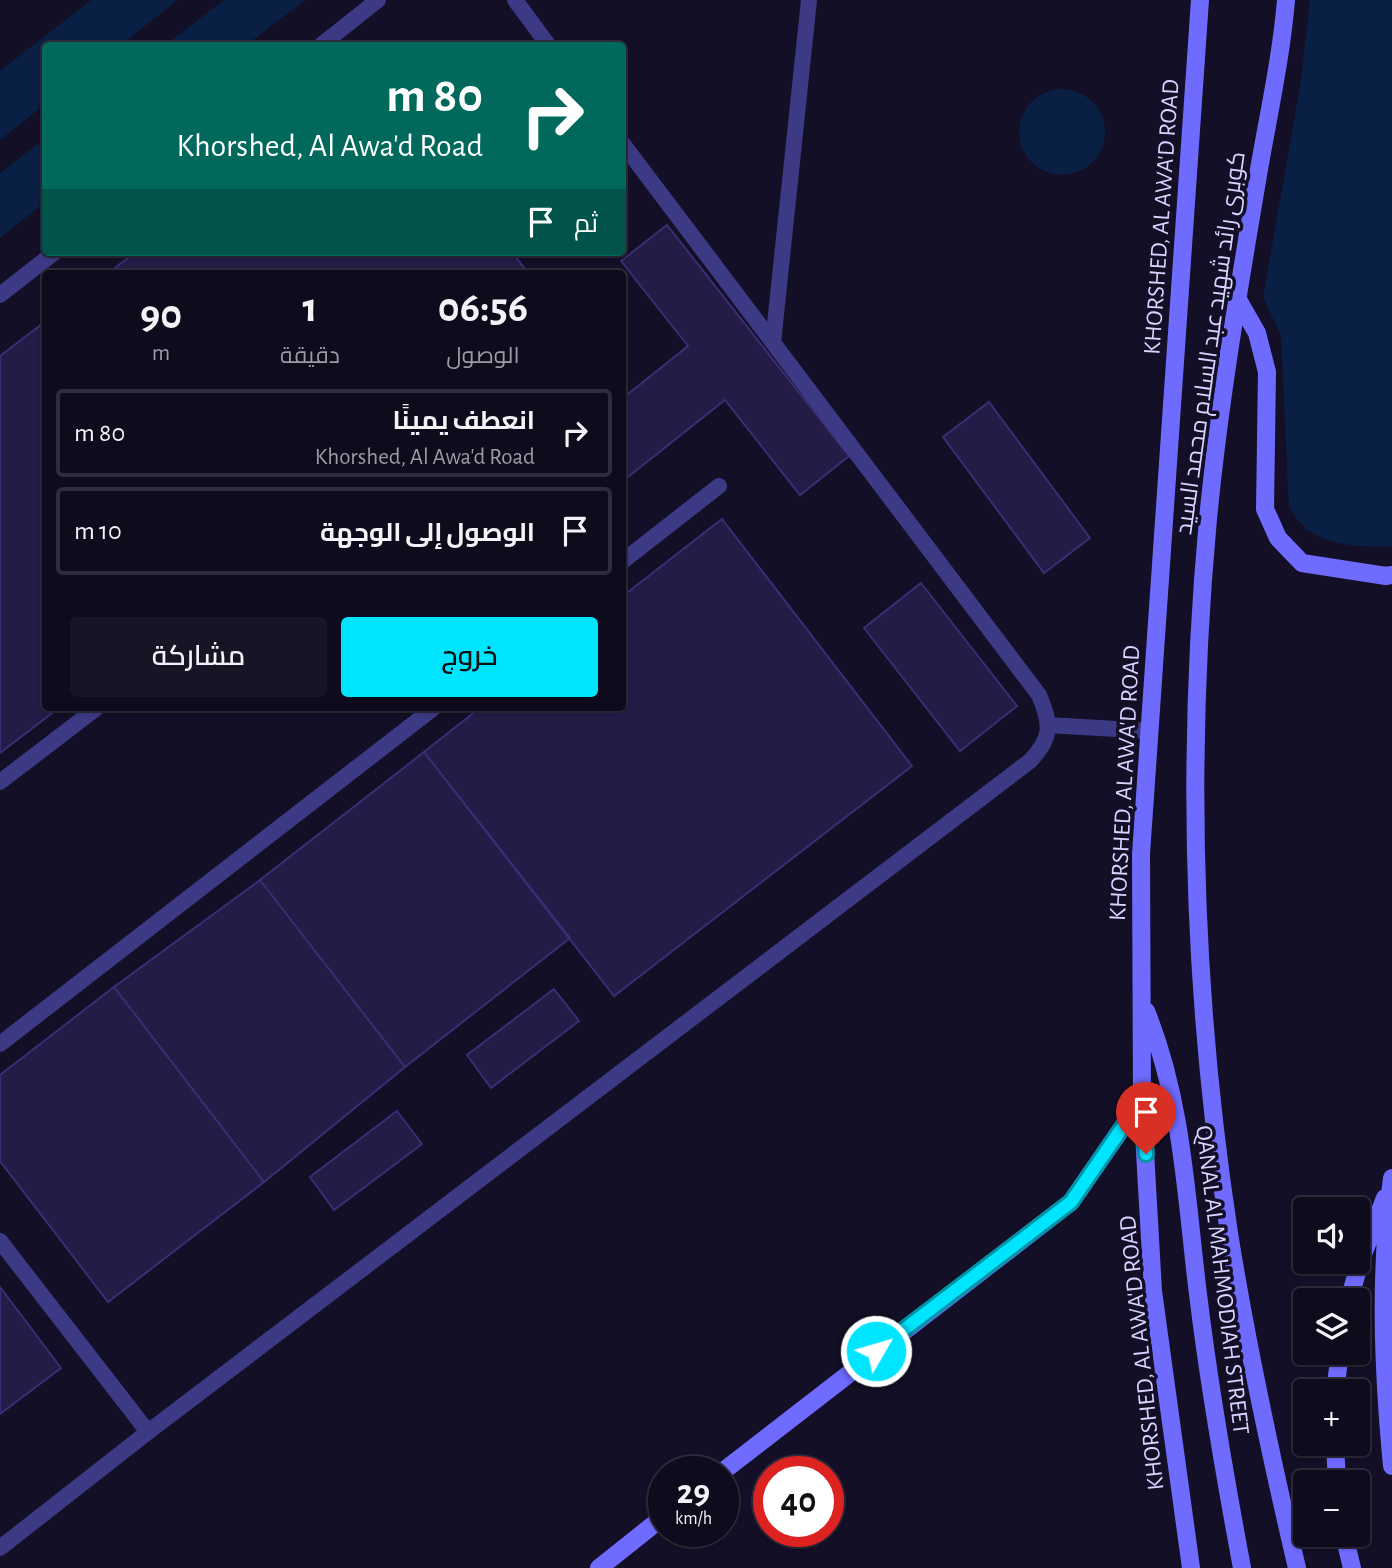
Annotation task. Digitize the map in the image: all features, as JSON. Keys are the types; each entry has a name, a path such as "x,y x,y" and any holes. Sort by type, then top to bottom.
{"main road":[{"name":"KHORSHED, AL AWA'D ROAD","path":"1191,1568 1153,1291 1142,1099 1141,854 1200,0"},
{"name":"كوبرى رائد شهيد عبد السلام محمد السيد","path":"1286,0 1237,298 1208,518 1196,710 1198,903 1213,1102 1229,1229 1261,1407 1297,1568"},
{"path":"1237,298 1258,333 1266,372 1265,509 1270,524 1289,552 1302,562 1392,575"},
{"name":"QANAL AL MAHMODIAH STREET","path":"1142,1002 1167,1069 1176,1106 1201,1320 1222,1460 1242,1568"},
{"path":"739,1459 1071,1202 1142,1099"},
{"path":"1352,1288 1392,1182"},
{"path":"1392,1182 1385,1259 1384,1333 1392,1466"},
{"path":"598,1568 648,1529"},
{"path":"1347,1547 1352,1568"}],"lane":[{"path":"325,42 378,0"},
{"path":"514,0 546,42"},
{"path":"773,343 809,0"},
{"path":"0,1548 148,1432 1030,761 1040,751 1048,734 1049,718 1040,695 626,148"},
{"path":"0,295 50,256"},
{"path":"626,559 719,486"},
{"path":"0,782 93,711"},
{"path":"0,1044 430,711"},
{"path":"1048,725 1150,731"},
{"path":"0,1241 148,1432"}],"water":[{"path":"91,0 178,0 125,42 42,42 42,106 0,140 0,71"},
{"path":"224,0 305,0 251,42 169,42"},
{"path":"1310,0 1392,0 1392,546 1359,546 1325,539 1304,527 1289,508 1281,336 1263,297 1301,81"},
{"path":"1062,89 1079,92 1093,101 1102,115 1105,132 1102,149 1093,163 1079,172 1062,175 1045,172 1031,163 1022,149 1019,132 1022,115 1031,101 1045,92"},
{"path":"42,140 42,204 0,238 0,173"}],"building":[{"path":"667,225 849,456 800,495 725,400 626,479 626,396 688,346 621,261"},
{"path":"131,256 515,256 526,270 112,270"},
{"path":"42,324 42,711 55,711 0,753 0,356"},
{"path":"989,402 1090,538 1044,573 943,437"},
{"path":"722,519 912,766 614,996 424,752 476,711 626,711 626,594"},
{"path":"921,583 1017,706 960,751 864,628"},
{"path":"424,752 570,938 405,1067 260,880"},
{"path":"260,880 405,1067 264,1182 114,987"},
{"path":"114,987 264,1182 108,1302 0,1161 0,1075"},
{"path":"554,989 579,1021 491,1088 467,1055"},
{"path":"397,1111 422,1144 334,1210 310,1177"},
{"path":"0,1287 61,1368 0,1414"}],"route":[{"path":"876,1351 1071,1202 1142,1099 1146,1154"}]}
